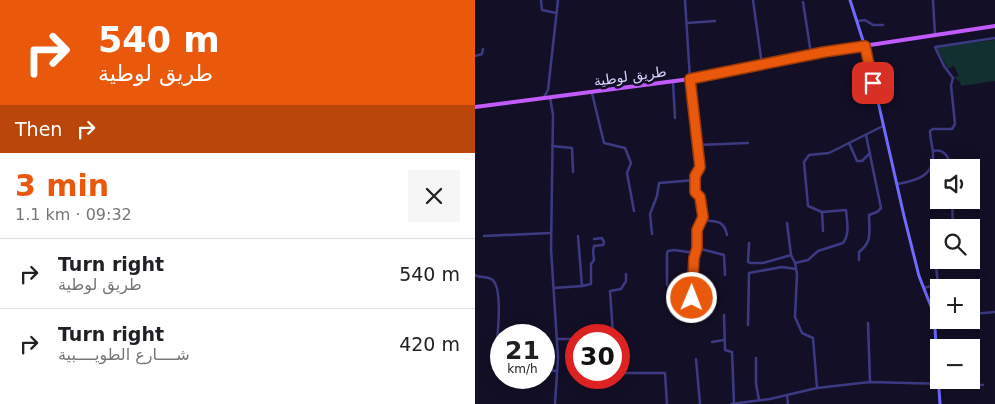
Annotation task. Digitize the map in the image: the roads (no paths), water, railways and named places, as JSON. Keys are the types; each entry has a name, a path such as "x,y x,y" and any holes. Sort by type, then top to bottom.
{"main road":[{"name":"طريق لوطية","path":"475,107 690,79 811,54 995,26"}],"street":[{"path":"541,0 542,10 556,13"},
{"path":"544,98 548,90 558,0"},
{"path":"685,0 690,79 700,169 695,180 695,192 700,197 702,204 702,220 697,230 692,298"},
{"path":"753,0 762,65"},
{"path":"850,0 865,46 897,184 924,288 930,304"},
{"path":"933,0 935,35"},
{"path":"803,2 811,54"},
{"path":"858,21 865,20 873,25 883,25"},
{"path":"687,23 715,21"},
{"path":"897,184 913,181 928,173 933,164 931,130 952,129 955,124 951,85 953,79 935,47 995,38"},
{"path":"475,56 482,54 483,49"},
{"path":"673,81 675,118"},
{"path":"548,90 552,97 553,115 550,233 557,339 555,404"},
{"path":"593,93 604,143 625,148 629,155 630,166 627,173 635,211"},
{"path":"795,263 807,260 818,251 843,242 846,240 848,233 846,210 822,212 808,206 805,158 809,155 829,153 883,126"},
{"path":"859,260 859,252 867,246 869,241 869,215 881,208 867,135"},
{"path":"697,145 748,143"},
{"path":"849,143 857,161 862,161 870,153"},
{"path":"552,146 572,148 573,172"},
{"path":"933,151 940,150 949,159"},
{"path":"652,234 650,214 657,196 659,183 695,180"},
{"path":"822,212 823,231"},
{"path":"702,220 723,224 727,235"},
{"path":"787,223 791,255 796,269 795,317 802,333 813,338 817,388"},
{"path":"485,236 550,233"},
{"path":"578,236 583,286"},
{"path":"554,288 591,284 591,264 594,260 593,249 594,246 604,242 602,238 594,238"},
{"path":"749,244 748,262 751,264 763,263 791,255"},
{"path":"697,248 724,255 725,275"},
{"path":"667,285 668,251 695,253"},
{"path":"748,325 749,274 782,267 796,269"},
{"path":"924,288 938,284 937,269"},
{"path":"612,324 611,292 621,288 626,281 626,274"},
{"path":"475,276 491,279 495,282 498,293 497,324"},
{"path":"980,313 995,312"},
{"path":"724,315 725,350 732,352 733,404 817,388 870,382 930,384"},
{"path":"868,323 870,382"},
{"path":"557,339 565,339"},
{"path":"712,342 724,340"},
{"path":"756,358 756,384 759,400"},
{"path":"696,359 700,404"},
{"path":"630,373 664,373 667,404"},
{"path":"939,389 940,404"},
{"path":"787,395 788,404"}]}
